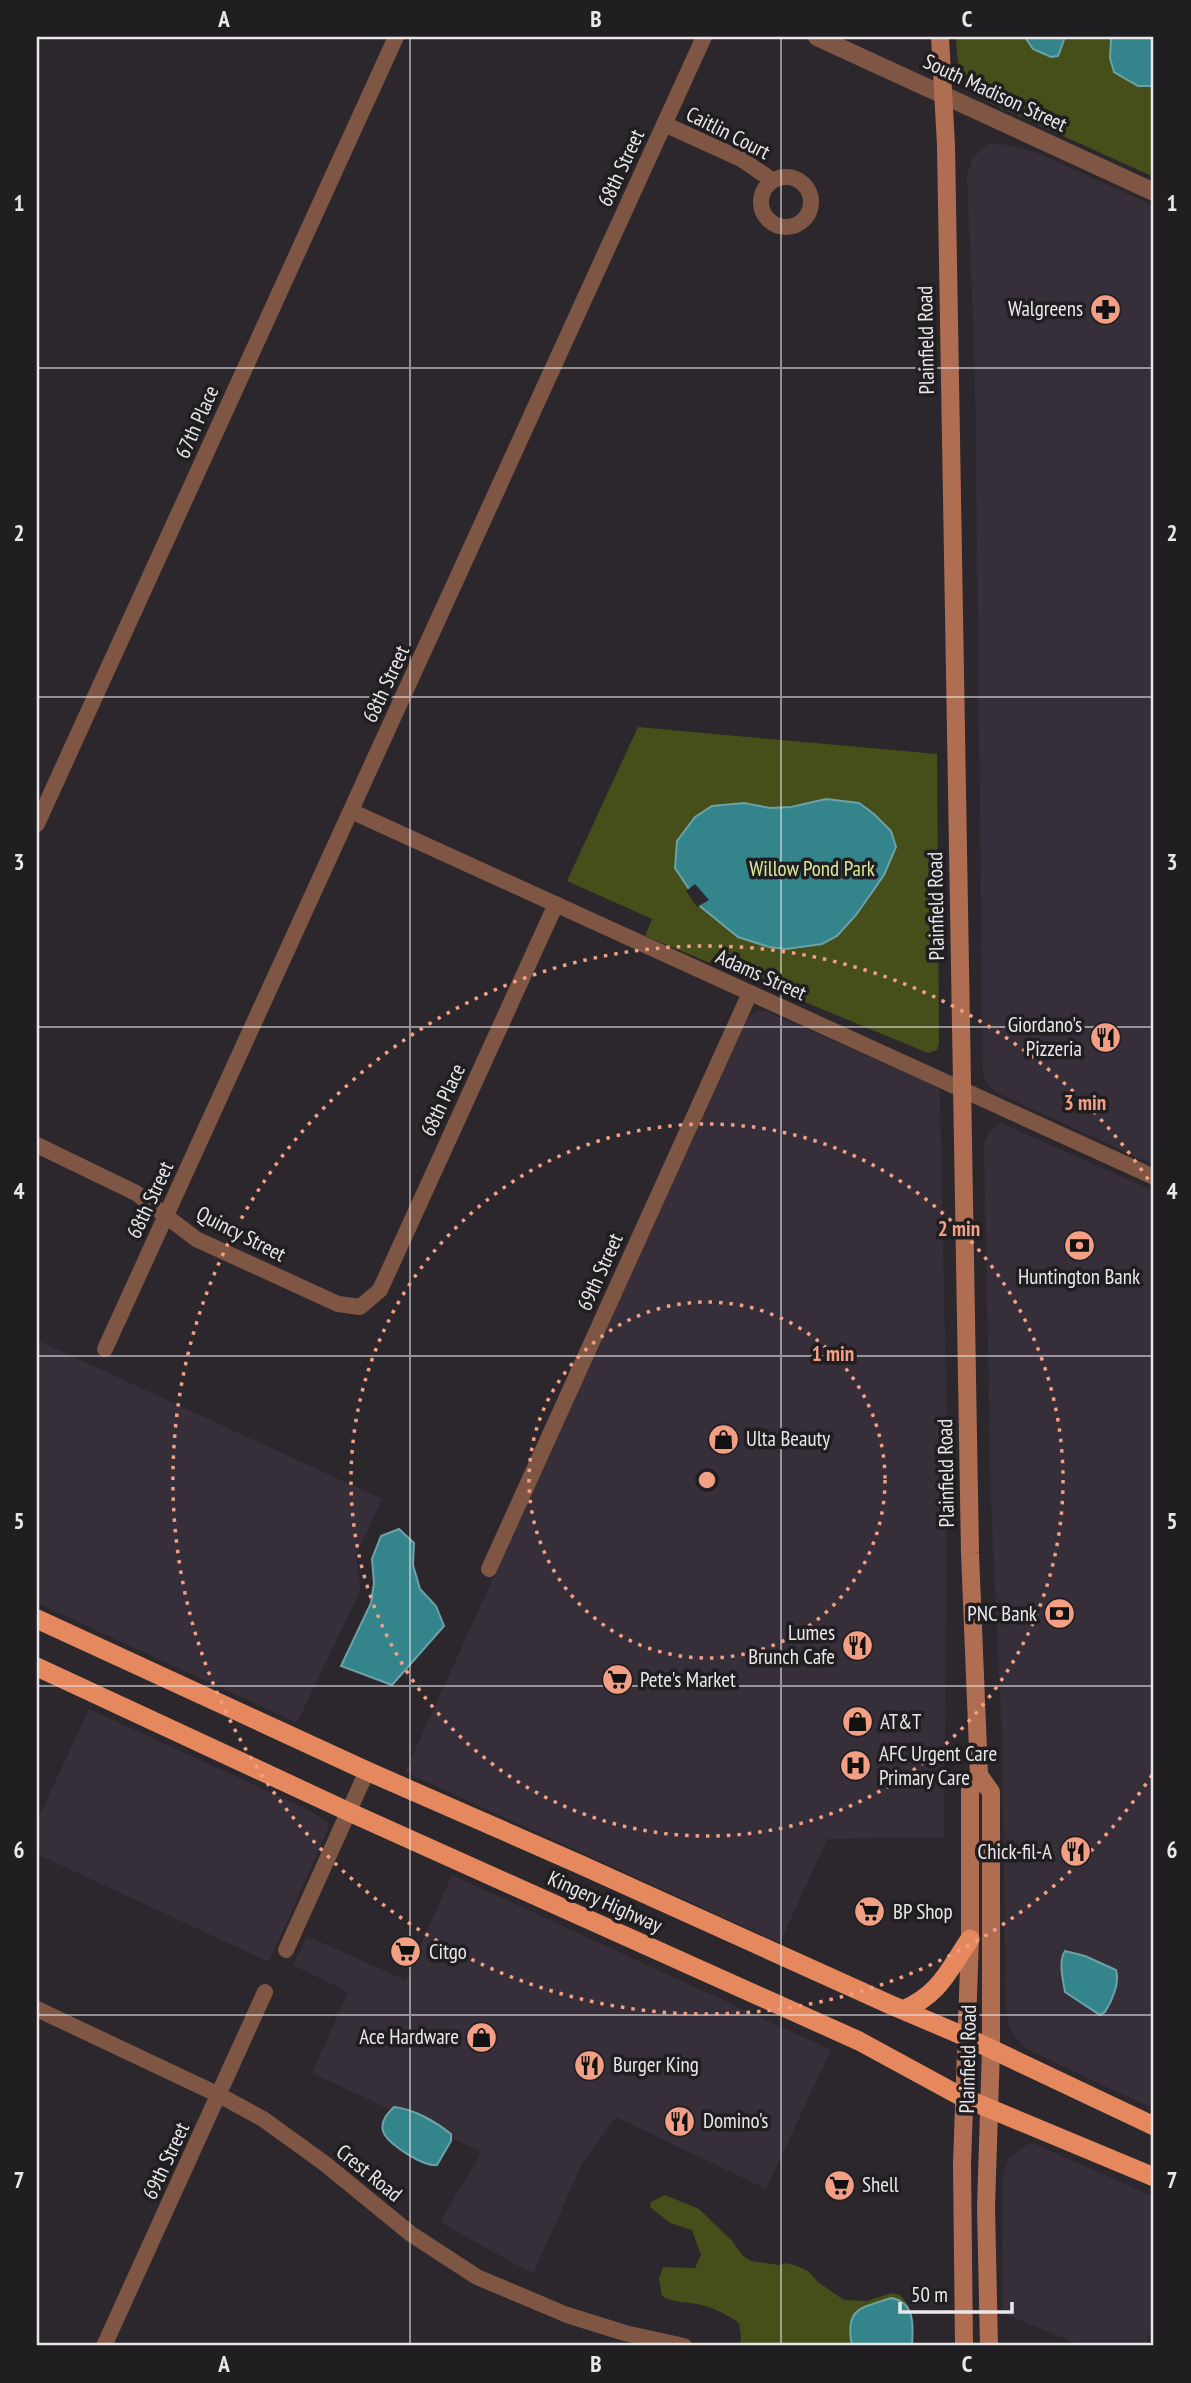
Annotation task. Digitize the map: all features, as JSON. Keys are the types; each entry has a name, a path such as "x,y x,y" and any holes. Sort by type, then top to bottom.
{"highway":[{"name":"Kingery Highway","path":"37,1619 367,1771 965,2036 1154,2126"},
{"name":"Kingery Highway","path":"37,1667 349,1812 859,2041 962,2096 1154,2177"},
{"path":"903,2010 922,2002 936,1989 970,1939"}],"main road":[{"name":"Plainfield Road","path":"940,37 945,94 970,1541 979,1775 970,1791 970,1939 962,2096 961,2240 964,2346"},
{"name":"Plainfield Road","path":"979,1775 991,1792 992,2049 986,2207 989,2346"}],"street":[{"name":"67th Place","path":"37,824 396,37"},
{"name":"68th Street","path":"105,1349 704,37"},
{"name":"South Madison Street","path":"817,37 1154,192"},
{"name":"Caitlin Court","path":"664,124 741,159 772,180"},
{"name":"Adams Street","path":"351,811 1154,1177"},
{"name":"68th Place","path":"360,1307 380,1290 556,904"},
{"name":"69th Street","path":"489,1569 750,993"},
{"name":"Quincy Street","path":"37,1145 136,1193 196,1239 338,1304 360,1307"},
{"path":"286,1950 367,1771"},
{"name":"69th Street","path":"104,2346 265,1992"},
{"name":"Crest Road","path":"37,2009 244,2108 284,2133 420,2240 477,2277 567,2315 625,2333 684,2346"}],"shaded area":[{"path":"990,144 1035,152 1154,206 1154,1165 1004,1096 991,1088 985,1081 983,1072 975,370 967,176 973,157"},
{"path":"756,1011 766,1011 933,1085 939,1089 940,1100 947,1438 944,1837 827,1839 780,1943 405,1772 747,1020"},
{"path":"1001,1123 1154,1191 1154,2109 1024,2048 1009,2027 1006,2010 1002,1732 991,1500 984,1144 989,1131"},
{"path":"37,1340 382,1499 356,1556 360,1591 297,1723 37,1603"},
{"path":"89,1709 311,1811 327,1822 328,1829 269,1962 37,1854 37,1821"},
{"path":"452,1875 831,2050 766,2189 616,2117 582,2164 533,2274 440,2222 482,2152 312,2073 348,1992 293,1965 307,1936 405,1980"},
{"path":"1029,2143 1154,2197 1154,2325 1144,2346 1083,2346 1003,2313 1002,2179 1009,2158"}],"green space":[{"path":"956,37 1154,37 1154,177 988,102 978,95 962,75"},
{"name":"Willow Pond Park","path":"638,727 937,754 937,1050 928,1053 645,936 652,919 567,881"},
{"path":"665,2195 699,2209 732,2241 743,2256 751,2261 797,2266 808,2271 818,2282 844,2300 867,2301 892,2293 900,2295 909,2306 909,2346 740,2346 739,2323 734,2319 710,2308 662,2296 659,2278 663,2267 695,2268 701,2255 692,2230 670,2223 650,2207 651,2202"}],"water":[{"path":"1025,37 1065,37 1058,56 1051,57 1033,49"},
{"path":"1154,37 1154,86 1138,86 1114,72 1110,58 1111,39"},
{"path":"826,799 859,803 891,831 896,847 884,875 856,915 837,936 822,944 786,949 769,947 738,937 701,907 675,868 677,841 695,817 712,806 744,803 770,808 791,807"},
{"path":"399,1529 414,1543 413,1565 420,1589 436,1606 444,1626 392,1685 341,1666 371,1603 374,1583 372,1559 381,1536"},
{"path":"1065,1951 1085,1956 1116,1970 1113,1997 1105,2012 1100,2015 1065,1992 1061,1965"},
{"path":"394,2107 424,2117 451,2134 451,2141 437,2165 415,2159 386,2136 383,2124"},
{"path":"891,2298 899,2300 909,2310 912,2346 852,2346 850,2333 853,2316 864,2307"}],"pier":[{"path":"695,884 709,900 697,907 686,891"}],"place":[{"name":"Walgreens","path":"1106,309"},
{"name":"Giordano's Pizzeria","path":"1105,1037"},
{"name":"Huntington Bank","path":"1079,1245"},
{"name":"Ulta Beauty","path":"723,1439"},
{"name":"PNC Bank","path":"1060,1614"},
{"name":"Lumes Brunch Cafe","path":"858,1645"},
{"name":"Pete's Market","path":"617,1680"},
{"name":"AT&T","path":"857,1722"},
{"name":"AFC Urgent Care Primary Care","path":"856,1766"},
{"name":"Chick-fil-A","path":"1075,1852"},
{"name":"BP Shop","path":"870,1912"},
{"name":"Citgo","path":"406,1952"},
{"name":"Ace Hardware","path":"482,2037"},
{"name":"Burger King","path":"590,2065"},
{"name":"Domino's","path":"680,2121"},
{"name":"Shell","path":"839,2185"}]}
